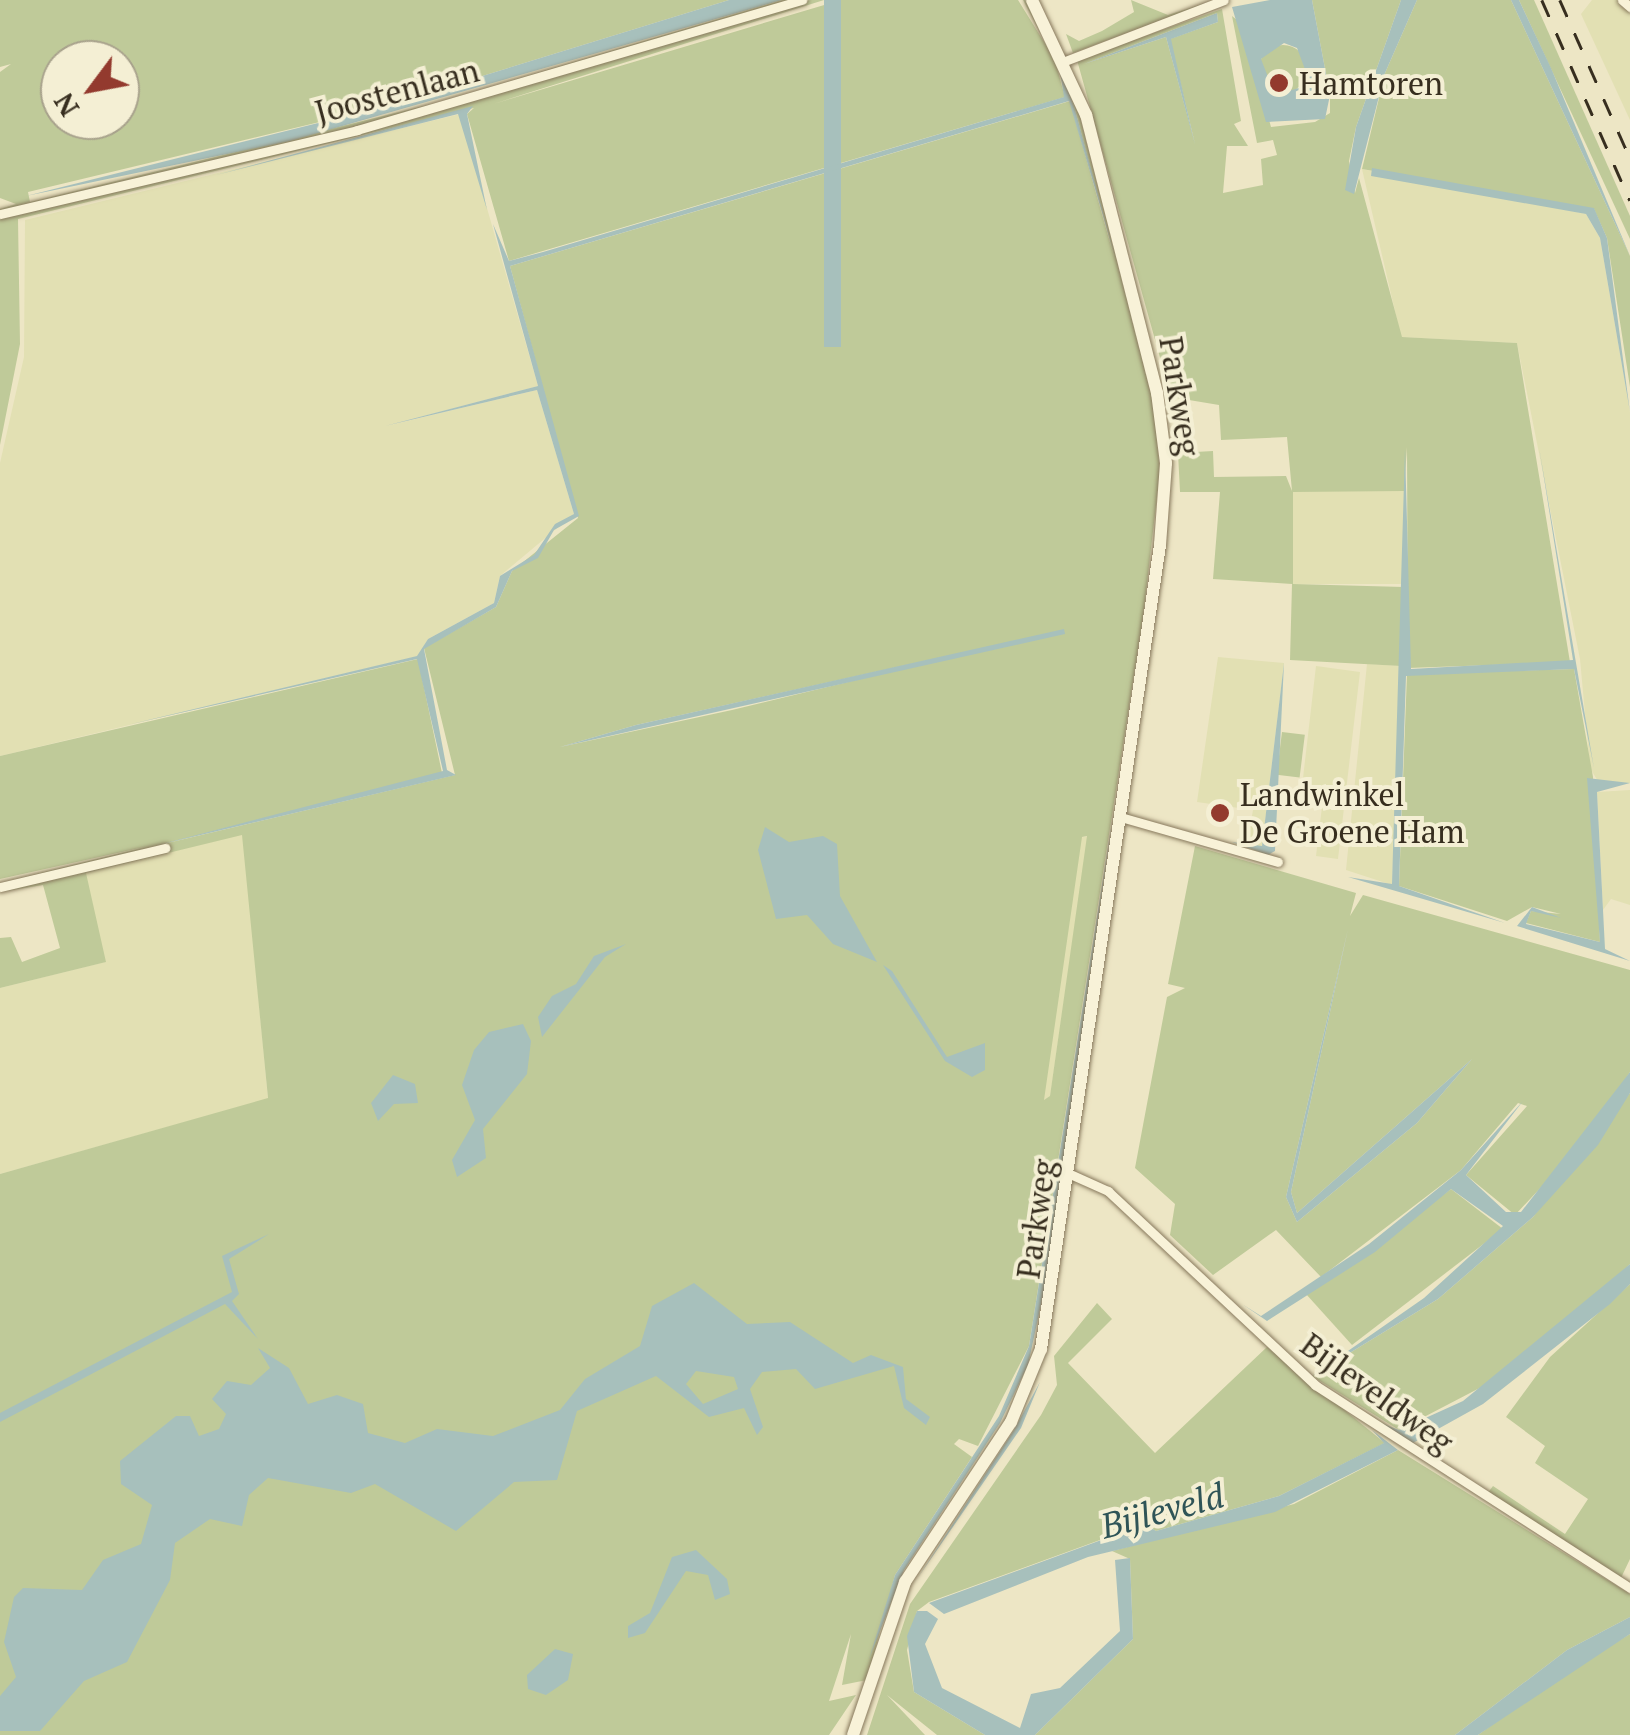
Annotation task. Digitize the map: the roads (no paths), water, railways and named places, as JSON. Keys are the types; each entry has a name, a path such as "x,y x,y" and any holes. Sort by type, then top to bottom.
{"street":[{"name":"Joostenlaan","path":"0,214 357,130 802,0"},
{"name":"Parkweg","path":"853,1735 908,1594 1028,1386 1070,1174 1124,818 1164,435 1065,61 1032,0"},
{"path":"1065,61 1224,0"},
{"path":"1622,0 1630,7"},
{"path":"1124,818 1278,862"},
{"path":"0,888 165,848"},
{"name":"Bijleveldweg","path":"1070,1174 1108,1191 1314,1385 1630,1588"}],"water":[{"path":"729,0 782,0 290,141 26,196 378,108"},
{"path":"824,0 841,0 841,347 824,347"},
{"path":"1270,0 1312,0 1330,95 1325,119 1266,122 1232,7","holes":["1284,43 1297,48 1306,72 1302,87 1275,95 1261,59"]},
{"path":"1401,0 1417,0 1385,73 1354,194 1345,190 1356,127"},
{"path":"1511,0 1519,0 1551,68 1630,256"},
{"path":"1217,13 1218,22 1171,39 1195,145 1166,37 1084,64"},
{"path":"1059,66 1074,106 1116,260 1069,101 510,266 579,516 554,530 538,558 512,571 496,607 424,649 447,770 456,775 158,845 443,771 417,659 127,725 417,656 428,639 494,603 500,576 534,555 555,524 574,514 537,390 385,426 538,386 493,224 509,261 543,252 1064,97"},
{"path":"473,106 467,114 487,210 458,114 216,175"},
{"path":"1372,168 1594,208 1607,238 1630,412 1600,238 1586,214 1371,176"},
{"path":"1539,447 1594,768 1574,669 1406,676 1399,886 1505,923 1348,877 1392,884 1405,449 1411,669 1573,660"},
{"path":"1064,629 1065,634 560,747 636,725"},
{"path":"1284,663 1275,851 1268,855 1232,842 1262,846"},
{"path":"1587,778 1630,783 1597,792 1605,949 1630,961 1517,926 1532,907 1561,918 1531,911 1526,924 1600,942"},
{"path":"1114,809 1046,1281 1028,1365 1000,1423 904,1570 869,1659 895,1575 999,1416 1029,1346"},
{"path":"765,827 789,842 823,836 837,844 840,896 877,962 833,944 807,915 776,919 758,850"},
{"path":"1348,929 1291,1192 1297,1213 1472,1059 1417,1123 1297,1222 1286,1197"},
{"path":"626,944 605,957 542,1037 538,1017 552,996 576,984 594,956"},
{"path":"883,965 892,971 947,1057 985,1043 985,1070 972,1077 945,1061"},
{"path":"523,1024 531,1041 527,1074 483,1129 486,1158 457,1177 452,1160 475,1120 462,1085 474,1050 489,1032"},
{"path":"1630,1072 1630,1093 1598,1145 1533,1217 1438,1299 1312,1376 1424,1298 1503,1226 1451,1189 1375,1252 1267,1321 1242,1304 1261,1316 1369,1244 1461,1170 1523,1101 1466,1175 1506,1212 1521,1212"},
{"path":"393,1075 415,1084 418,1103 394,1104 378,1121 371,1103"},
{"path":"269,1234 229,1259 239,1294 232,1301 258,1339 225,1304 0,1422 0,1413 232,1292 222,1256"},
{"path":"1630,1264 1630,1284 1610,1304 1483,1404 1411,1444 1381,1423 1399,1430 1463,1401"},
{"path":"694,1283 747,1324 790,1322 853,1363 871,1355 903,1367 906,1399 930,1417 926,1425 904,1408 894,1366 815,1389 796,1369 762,1372 750,1389 763,1427 757,1435 744,1408 709,1417 656,1376 577,1411 557,1480 514,1482 456,1531 375,1484 351,1493 268,1478 249,1495 242,1526 210,1519 175,1543 170,1580 127,1662 84,1681 40,1731 0,1731 0,1696 16,1677 4,1642 14,1597 23,1588 82,1590 103,1560 141,1544 152,1505 121,1484 120,1461 176,1416 190,1416 199,1436 219,1429 226,1414 212,1399 227,1381 251,1385 270,1368 258,1348 289,1368 308,1404 337,1395 363,1404 368,1433 405,1443 437,1429 493,1436 560,1410 585,1379 640,1346 652,1306","holes":["696,1371 734,1377 738,1389 703,1404 686,1384"]},
{"path":"1040,1382 1021,1428 917,1579 1014,1430"},
{"path":"1372,1430 1398,1450 1275,1512 1088,1557 944,1614 929,1603 1145,1524 1156,1531 1279,1496 1384,1443"},
{"path":"696,1550 727,1579 730,1594 715,1600 708,1575 686,1571 645,1633 628,1638 628,1626 650,1613 672,1557"},
{"path":"1130,1558 1133,1639 1035,1735 985,1735 914,1692 907,1636 917,1611 927,1611 938,1619 925,1644 942,1688 1020,1728 1031,1694 1060,1688 1120,1631 1115,1560"},
{"path":"1630,1617 1630,1634 1478,1735 1455,1735 1567,1650"},
{"path":"555,1649 573,1654 568,1680 546,1695 528,1689 527,1675"}],"railway":[{"path":"1542,0 1630,200"},
{"path":"1560,0 1630,158"}],"place":[{"name":"Hamtoren","path":"1279,83"},
{"name":"Landwinkel De Groene Ham","path":"1220,813"}],"water label":[{"name":"Bijleveld","path":"1162,1510"}]}
